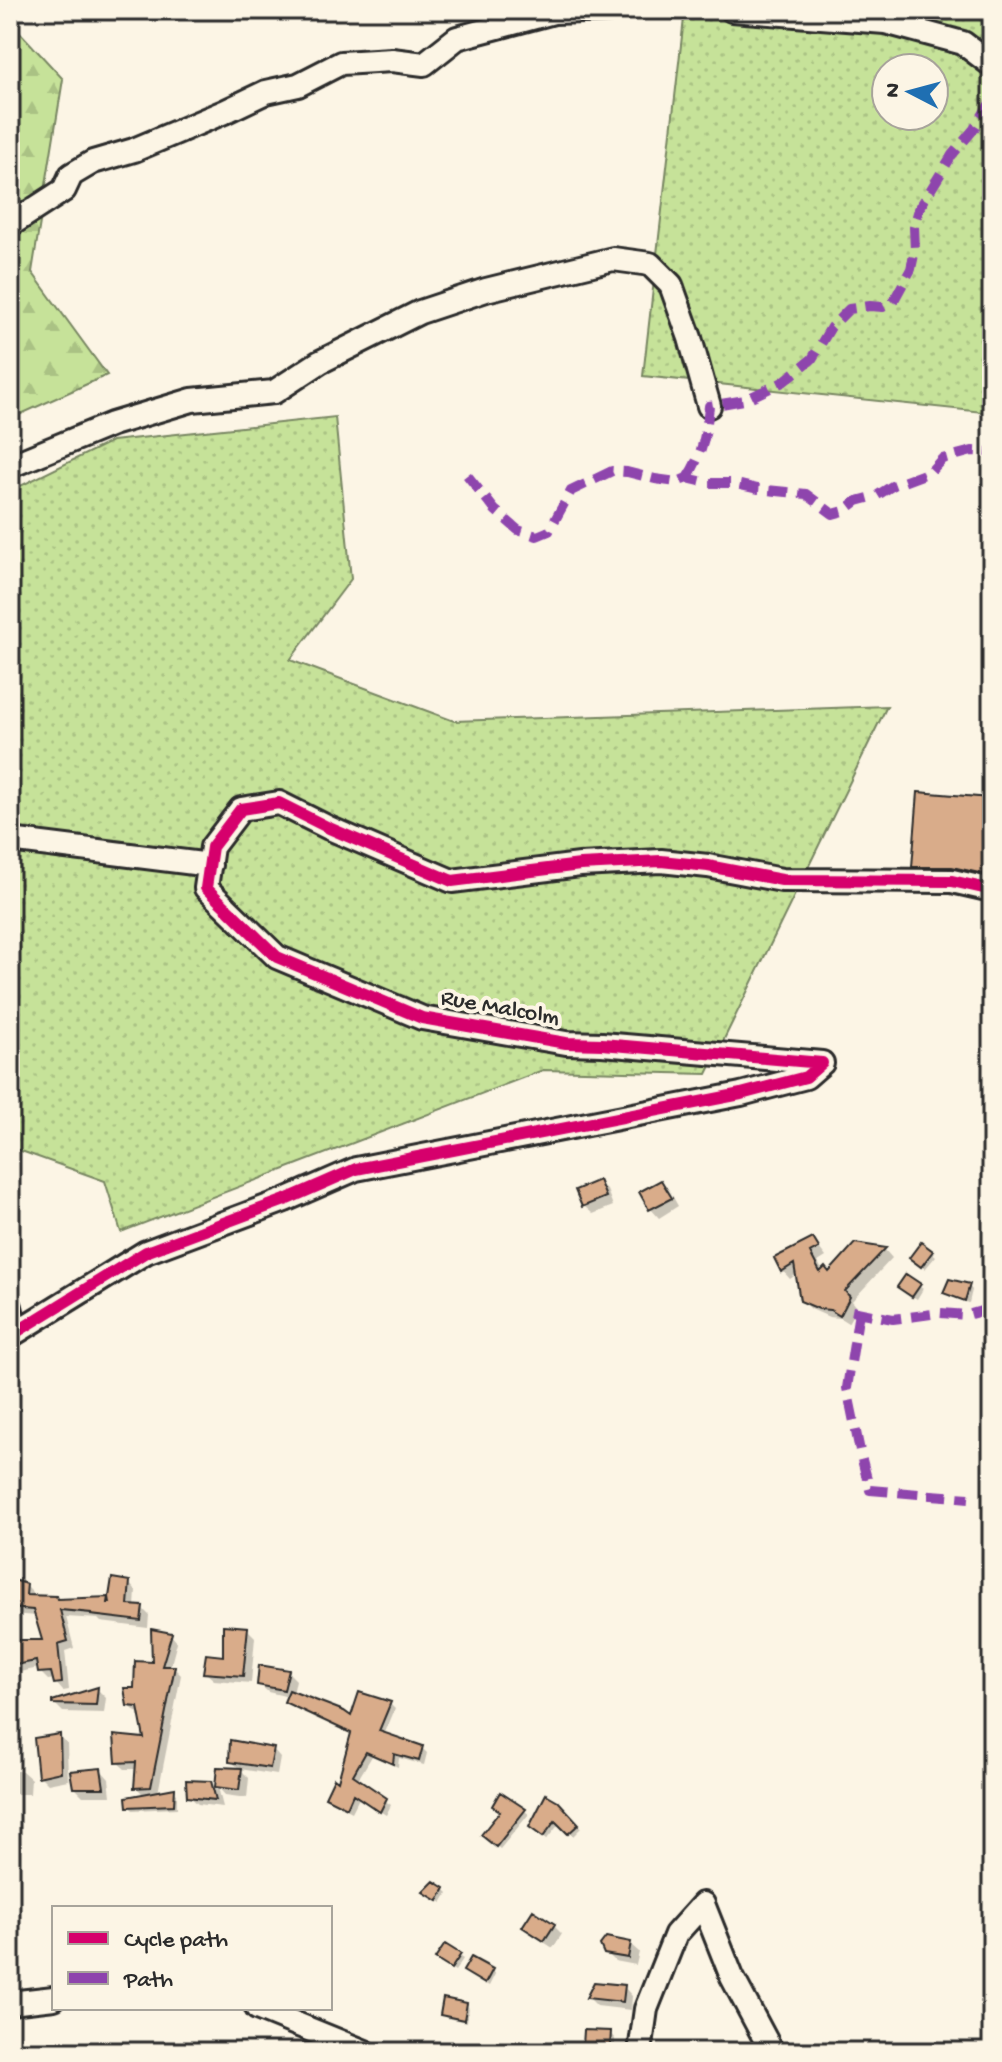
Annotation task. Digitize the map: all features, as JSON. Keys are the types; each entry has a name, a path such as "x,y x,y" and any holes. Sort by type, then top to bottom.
{"street":[{"path":"10,225 64,190 71,175 93,162 134,150 266,92 298,85 341,63 392,60 424,64 457,38 554,12 612,10"},
{"path":"732,10 885,22 963,43 992,65"},
{"path":"10,466 112,424 192,400 274,392 320,362 420,312 486,290 613,259 650,264 671,285 709,406"},
{"path":"10,840 210,865 212,847 241,809 279,803 452,881 580,865 661,861 782,880 952,881 992,890"},
{"name":"Rue Malcolm","path":"13,1334 146,1252 285,1200 356,1169 741,1094 806,1077 822,1063 566,1043 422,1018 277,957 206,888 210,865"},
{"path":"10,1307 13,1334"},
{"path":"640,2052 646,2009 676,1934 703,1904 732,1977 772,2052"},
{"path":"10,2003 52,1998"},
{"path":"262,2010 365,2052"}],"green space":[{"path":"685,10 992,10 992,413 643,376"},
{"path":"10,28 16,28 63,79 32,272 107,375 10,419"},
{"path":"335,417 351,579 290,660 454,721 887,706 707,1074 543,1070 121,1232 105,1181 10,1147 10,491 112,441"}],"building":[{"path":"918,792 990,798 984,874 952,867 912,867"},
{"path":"599,1180 606,1197 582,1207 575,1190"},
{"path":"661,1180 672,1198 649,1210 639,1192"},
{"path":"813,1238 819,1248 810,1253 820,1272 825,1267 829,1272 855,1243 886,1248 845,1291 850,1297 840,1316 800,1301 794,1264 781,1272 774,1258"},
{"path":"921,1242 933,1251 921,1267 909,1258"},
{"path":"906,1274 921,1284 912,1297 897,1287"},
{"path":"949,1279 970,1284 965,1301 943,1293"},
{"path":"112,1578 130,1581 128,1605 143,1606 141,1621 60,1610 68,1641 58,1644 62,1683 54,1684 51,1672 38,1673 36,1661 10,1666 10,1640 42,1640 33,1610 10,1608 10,1579 27,1584 26,1595 56,1596 57,1599 109,1597"},
{"path":"223,1625 248,1627 243,1676 203,1673 206,1654 223,1656"},
{"path":"151,1629 172,1633 162,1666 175,1666 151,1787 134,1788 136,1762 116,1763 114,1735 144,1738 138,1707 127,1706 124,1688 134,1688 135,1661 152,1662"},
{"path":"259,1665 289,1670 284,1690 257,1685"},
{"path":"98,1687 96,1705 52,1704 52,1701"},
{"path":"289,1690 351,1716 359,1692 391,1702 379,1731 423,1746 419,1761 394,1754 393,1764 366,1752 353,1775 387,1798 380,1812 353,1794 347,1808 325,1797 334,1778 338,1781 351,1733 284,1702"},
{"path":"60,1734 61,1772 38,1777 34,1738"},
{"path":"230,1740 274,1748 270,1768 229,1762"},
{"path":"217,1767 242,1768 239,1790 215,1787"},
{"path":"101,1768 104,1788 73,1788 70,1771"},
{"path":"186,1780 211,1781 216,1800 187,1797"},
{"path":"175,1788 174,1805 127,1807 126,1797"},
{"path":"500,1792 526,1809 496,1847 481,1835 500,1811 492,1806"},
{"path":"546,1794 558,1801 579,1824 568,1834 555,1821 543,1837 529,1827"},
{"path":"434,1881 445,1888 438,1901 423,1892"},
{"path":"533,1910 555,1924 544,1941 522,1927"},
{"path":"606,1937 631,1942 628,1958 604,1954 600,1945"},
{"path":"445,1944 461,1954 451,1969 435,1959"},
{"path":"471,1957 493,1969 485,1984 463,1971"},
{"path":"594,1982 625,1985 623,2002 586,1998"},
{"path":"443,1998 467,2003 464,2020 440,2015"},
{"path":"584,2030 611,2031 610,2047 583,2046"}],"marked path":[{"path":"687,478 703,444 709,406 745,400 783,382 812,359 831,327 849,309 883,307 893,302 911,269 915,250 914,227 919,209 952,155 974,129 992,100"},
{"path":"467,475 495,510 518,530 537,536 549,531 571,491 612,471 677,482 687,478 806,494 833,514 930,472 942,459 972,451 992,452"},
{"path":"852,1311 893,1319 940,1313 967,1315 992,1308"},
{"path":"859,1312 847,1388 870,1490 969,1498"}],"cycle path":[{"path":"10,1336 146,1252 285,1200 356,1169 741,1094 806,1077 822,1063 566,1043 422,1018 277,957 206,888 212,847 241,809 279,803 452,881 580,865 661,861 782,880 952,881 992,890"}]}
